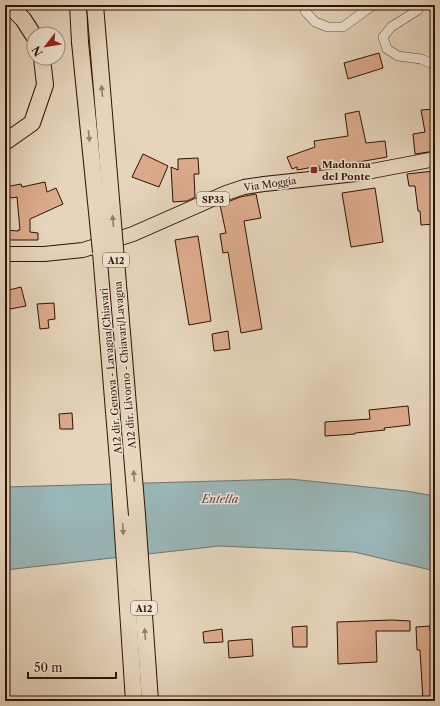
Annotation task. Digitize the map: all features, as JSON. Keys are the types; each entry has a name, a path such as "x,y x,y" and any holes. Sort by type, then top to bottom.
{"highway":[{"path":"9,5 23,19 28,26"},
{"path":"74,5 79,36"},
{"name":"A12","path":"78,5 79,36"},
{"name":"A12 dir. Livorno - Chiavari/Lavagna","path":"95,5 137,507 150,701"},
{"name":"A12 dir. Genova - Lavagna/Chiavari","path":"79,36 101,252 119,473 134,701"},
{"path":"5,142 32,123 45,85 43,66"}],"main road":[{"name":"Via Moggia","path":"5,254 44,254 83,250 132,234 226,192 244,188 264,184 356,174 432,161"}],"street":[{"path":"305,5 305,10 315,22 328,27 343,27 373,5"},
{"path":"419,5 418,10 390,27 383,37 387,49 398,56 421,59 435,66"}],"water":[{"name":"Entella","path":"290,479 406,491 435,496 435,571 354,552 219,546 5,570 5,487"}],"building":[{"path":"379,53 383,68 348,79 344,63"},
{"path":"434,109 435,151 415,154 413,134 425,132 421,110"},
{"path":"359,111 366,143 385,141 387,157 319,169 319,166 297,170 297,167 292,169 287,157 315,147 314,141 348,136 345,114"},
{"path":"143,154 168,166 159,187 132,177"},
{"path":"198,158 199,174 194,174 195,197 187,201 173,202 171,167 178,170 178,159"},
{"path":"434,171 435,224 421,225 415,186 409,186 407,174"},
{"path":"45,182 47,192 56,188 63,204 30,219 30,232 38,233 38,240 5,240 5,230 20,230 17,197 5,197 5,187 21,184 22,187"},
{"path":"375,188 383,242 351,247 342,193"},
{"path":"256,194 261,218 244,221 262,329 241,333 228,252 223,253 220,234 226,233 220,205 240,197"},
{"path":"198,236 211,321 189,325 175,240"},
{"path":"21,287 26,306 10,309 5,291"},
{"path":"54,303 55,319 48,320 49,328 40,329 37,304"},
{"path":"228,331 230,349 214,351 212,334"},
{"path":"408,406 410,425 384,428 385,430 355,434 325,436 325,422 370,419 369,410"},
{"path":"72,413 73,429 60,429 59,414"},
{"path":"392,620 410,621 410,631 376,631 377,662 338,664 337,622"},
{"path":"307,626 307,647 293,647 292,627"},
{"path":"430,626 430,631 435,631 435,701 423,701 420,650 417,650 416,627"},
{"path":"222,629 223,642 204,643 203,632"},
{"path":"252,639 253,656 229,658 228,641"}],"place":[{"name":"Madonna del Ponte","path":"314,170"}]}
